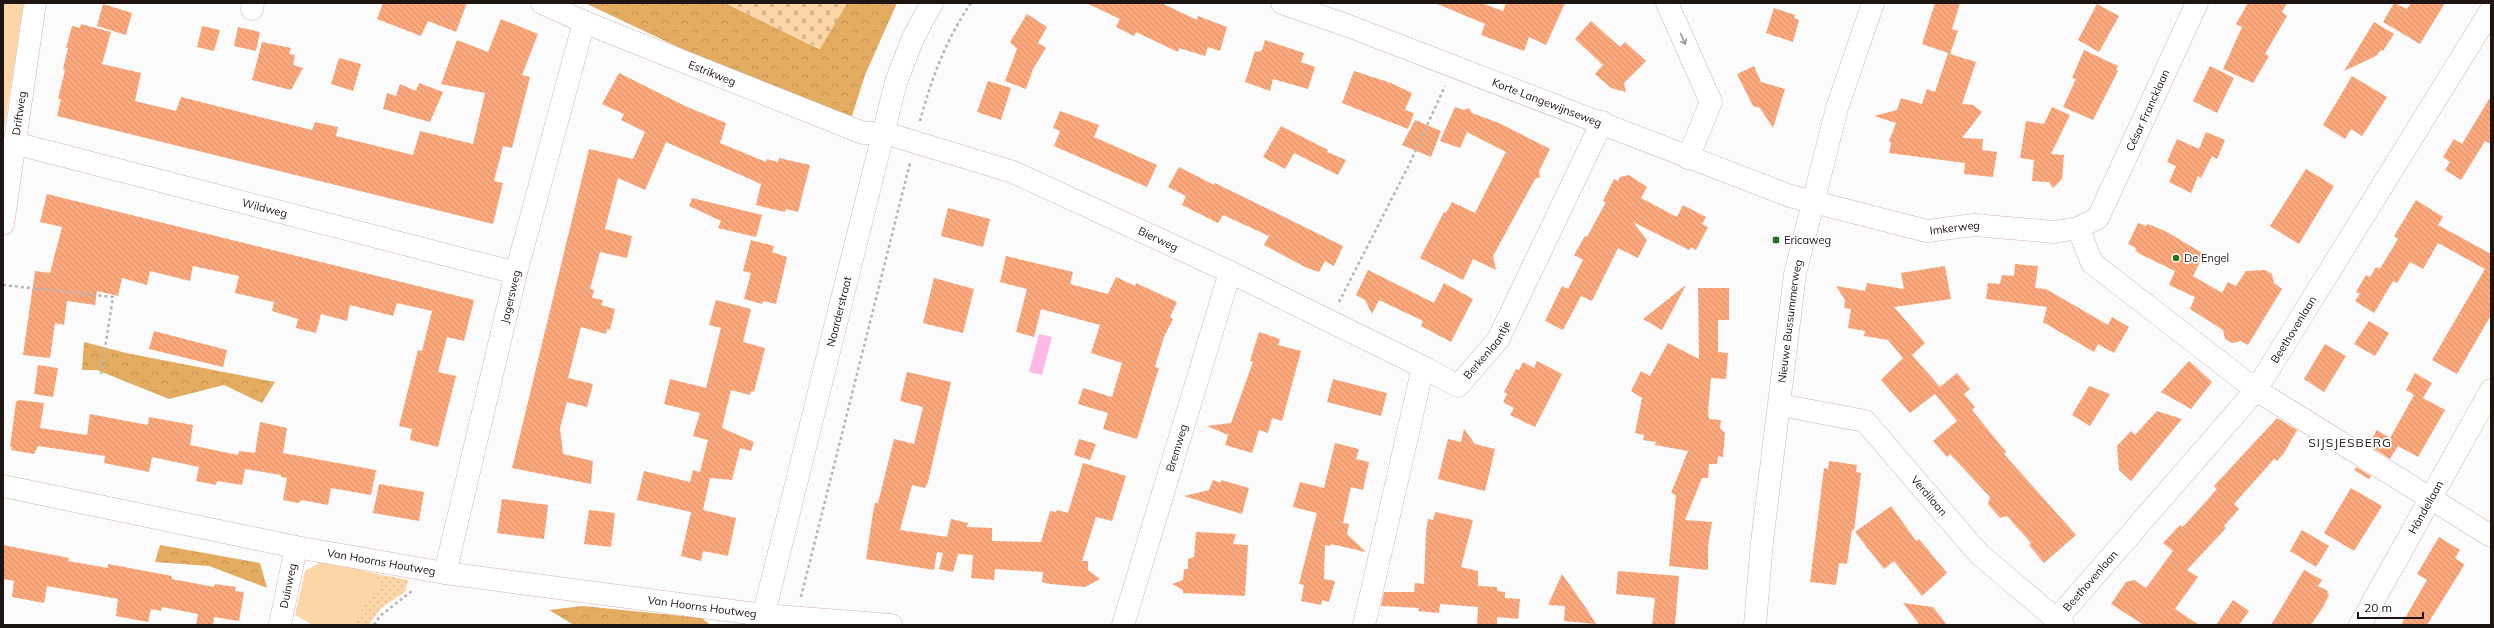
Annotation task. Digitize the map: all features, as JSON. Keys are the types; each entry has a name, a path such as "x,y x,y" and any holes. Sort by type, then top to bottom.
{"street":[{"name":"Driftweg","path":"3,224 35,3"},
{"name":"Estrikweg","path":"542,3 584,22 863,133 885,133"},
{"name":"Naarderstraat","path":"762,620 885,133 896,82 914,38 932,3"},
{"name":"Korte Langewijnseweg","path":"1282,3 1346,25 1453,67 1602,122 1688,158 1790,196 1813,202"},
{"path":"1667,3 1711,102 1688,158"},
{"name":"Nieuwe Bussummerweg","path":"1755,625 1795,274 1837,108 1873,3"},
{"name":"César Francklaan","path":"2098,218 2197,3"},
{"name":"Beethovenlaan","path":"2059,623 2256,390 2491,10"},
{"name":"Jagersweg","path":"445,573 516,273 584,22"},
{"name":"Berkenlaantje","path":"1423,367 1458,386 1498,340 1602,122"},
{"name":"Bierweg","path":"885,133 1014,172 1331,320 1423,367"},
{"name":"Wildweg","path":"14,143 516,273"},
{"name":"Imkerweg","path":"1813,202 1927,231 1974,225 2054,232 2078,228 2098,218"},
{"path":"2078,228 2092,263 2256,390 2491,536"},
{"name":"Bremweg","path":"1123,625 1230,272"},
{"path":"1364,625 1423,367"},
{"name":"Händellaan","path":"2360,625 2491,390"},
{"name":"Verdilaan","path":"1780,405 1865,420 1979,554 2059,623"},
{"name":"Van Hoorns Houtweg","path":"3,486 296,547 445,573 762,620"},
{"name":"Duinweg","path":"281,625 296,547"},
{"path":"762,620 792,618 891,625"}],"path":[{"path":"792,618 800,601 930,83 958,21 971,3"},
{"path":"1331,320 1409,165 1453,67"},
{"path":"3,284 113,298 101,374"},
{"path":"374,625 380,616 412,592 418,568"}],"green space":[{"path":"3,3 24,3 3,136"},
{"path":"585,3 725,3 819,49 847,3 897,3 865,75 852,116 756,84"},
{"path":"725,3 847,3 820,49"},
{"path":"84,342 126,353 275,382 262,403 224,385 169,399 97,370 82,370"},
{"path":"160,545 260,563 267,588 209,566 155,562"},
{"path":"323,561 377,574 374,580 382,585 350,625 313,625 295,615 305,571"},
{"path":"377,574 408,580 405,592 382,607 369,625 350,625 381,585 374,580"},
{"path":"583,606 702,618 710,625 574,625 549,610"}],"shaded area":[{"path":"1039,334 1052,337 1042,375 1029,372"}],"building":[{"path":"383,3 467,3 456,32 428,21 421,36 377,19"},
{"path":"1086,3 1161,3 1197,20 1198,16 1227,27 1220,51 1208,47 1205,56 1179,48 1178,52 1136,32 1134,36 1116,27 1120,19"},
{"path":"1435,3 1481,3 1503,11 1506,3 1565,3 1546,45 1529,37 1524,51 1481,35 1485,24"},
{"path":"1935,3 1960,3 1952,29 1958,31 1950,54 1976,62 1962,104 1973,105 1982,112 1962,138 1983,139 1982,150 1997,152 1993,177 1964,174 1965,163 1889,153 1891,143 1889,141 1896,123 1874,116 1897,110 1901,98 1922,104 1927,89 1935,92 1948,53 1922,44"},
{"path":"2248,3 2287,3 2282,12 2287,16 2265,54 2269,56 2253,83 2223,69 2242,27 2236,24"},
{"path":"2394,3 2407,9 2411,3 2445,3 2420,44 2383,22"},
{"path":"103,4 132,13 126,35 97,26"},
{"path":"2097,4 2119,16 2099,52 2078,40"},
{"path":"1774,8 1795,15 1794,18 1799,20 1793,42 1766,33"},
{"path":"1027,14 1047,27 1038,43 1046,48 1033,69 1026,89 1005,81 1017,49 1010,42"},
{"path":"501,19 538,34 522,75 530,77 512,148 503,146 494,181 503,183 493,224 57,116 61,99 58,99 65,70 63,69 68,48 66,48 72,26 80,28 81,24 111,32 102,64 141,73 135,101 176,111 181,97 312,130 315,122 338,127 336,136 413,155 420,131 473,144 485,93 441,84 457,40 488,52"},
{"path":"1591,21 1620,47 1625,42 1646,61 1624,83 1626,92 1611,88 1595,74 1603,65 1575,39"},
{"path":"2374,22 2394,34 2383,51 2381,50 2376,56 2344,71"},
{"path":"202,26 220,30 214,51 197,47"},
{"path":"238,27 260,32 256,51 234,46"},
{"path":"1265,40 1304,53 1301,62 1315,67 1308,89 1273,79 1270,91 1245,82 1255,51 1259,52 1262,50"},
{"path":"262,42 291,48 289,54 295,55 293,65 303,68 291,90 252,80"},
{"path":"2084,50 2118,66 2116,70 2118,71 2093,120 2063,107 2076,79 2072,78"},
{"path":"339,58 361,64 353,91 331,84"},
{"path":"1754,66 1761,82 1785,89 1773,128 1760,108 1753,106 1737,74"},
{"path":"2210,66 2234,78 2217,113 2193,101"},
{"path":"1354,71 1391,83 1412,93 1405,110 1414,113 1408,129 1342,103"},
{"path":"619,73 685,106 726,123 720,143 766,162 767,159 778,162 779,158 810,165 798,212 786,209 785,212 756,205 761,184 666,142 645,190 618,178 605,229 632,236 627,258 600,252 590,289 594,290 592,298 603,300 601,305 615,309 610,330 607,329 606,334 581,327 568,378 593,384 587,407 567,402 560,428 563,454 593,461 591,484 512,468 589,149 633,159 645,132 621,120 624,114 602,104"},
{"path":"2352,76 2387,97 2362,136 2351,129 2345,139 2323,125"},
{"path":"988,81 1011,88 1001,120 977,112"},
{"path":"419,83 443,92 430,122 383,109 387,93 396,96 400,84 416,91"},
{"path":"2491,96 2491,144 2485,141 2461,180 2445,170 2450,162 2443,157 2454,139 2462,144"},
{"path":"1455,107 1464,110 1469,108 1472,113 1499,123 1550,149 1539,171 1540,177 1535,179 1493,256 1496,270 1473,259 1463,280 1420,258 1444,212 1446,213 1452,202 1475,213 1506,152 1467,132 1460,148 1440,141"},
{"path":"2052,107 2070,115 2051,154 2064,155 2062,179 2053,188 2049,182 2032,181 2034,160 2020,158 2026,121 2044,124"},
{"path":"1060,111 1099,125 1094,137 1157,165 1147,187 1054,146 1060,131 1053,128"},
{"path":"1415,120 1441,131 1431,157 1402,145"},
{"path":"1281,126 1328,150 1327,152 1346,160 1338,175 1294,153 1285,169 1263,157"},
{"path":"2206,132 2225,140 2217,159 2212,156 2201,178 2198,176 2191,193 2169,182 2176,166 2167,162 2177,139 2199,149"},
{"path":"1179,167 1214,185 1215,183 1343,246 1334,266 1325,261 1319,272 1307,268 1264,245 1269,236 1223,215 1218,223 1182,205 1186,196 1168,187"},
{"path":"2306,169 2334,186 2299,244 2270,226"},
{"path":"1629,175 1647,187 1641,198 1677,217 1683,205 1706,217 1702,224 1708,227 1696,250 1691,247 1689,250 1633,222 1647,240 1638,258 1618,248 1592,301 1581,296 1563,330 1545,321 1562,286 1568,289 1583,260 1574,255 1585,236 1587,237 1606,202 1603,201 1614,179 1618,181 1620,177"},
{"path":"47,194 474,300 464,341 447,337 438,372 456,376 438,447 410,440 412,429 399,426 418,350 422,351 432,311 397,303 393,316 350,305 347,321 321,314 316,333 296,328 298,319 272,311 274,302 235,293 239,276 193,266 190,281 150,271 147,285 122,278 118,296 97,291 95,305 67,301 64,325 55,323 50,358 23,355 35,271 50,273 62,227 40,222"},
{"path":"692,198 762,215 756,237 718,228 721,221 689,206"},
{"path":"2416,200 2443,217 2438,225 2491,254 2491,315 2457,374 2432,360 2485,269 2438,243 2423,269 2410,262 2397,283 2393,281 2374,313 2355,301 2360,294 2356,292 2366,275 2370,277 2376,267 2380,269 2398,239 2394,236"},
{"path":"948,208 990,219 983,247 941,236"},
{"path":"2138,223 2146,226 2147,224 2167,232 2204,254 2193,276 2222,293 2228,282 2236,286 2246,271 2265,270 2272,274 2274,283 2282,289 2248,345 2241,341 2232,343 2225,339 2223,330 2190,309 2195,297 2169,285 2175,271 2140,254 2135,250 2136,248 2128,244"},
{"path":"751,240 774,246 772,252 787,257 776,304 763,301 762,304 744,299 751,273 743,271"},
{"path":"1006,256 1073,272 1070,284 1108,294 1116,277 1135,286 1136,283 1177,302 1170,317 1173,319 1164,337 1155,367 1159,368 1137,439 1103,429 1108,413 1078,404 1083,388 1112,397 1122,363 1091,353 1100,325 1041,309 1034,337 1016,332 1027,289 1000,282"},
{"path":"2015,264 2038,266 2035,288 2046,289 2108,325 2112,317 2129,327 2114,353 2098,344 2094,352 2043,322 2047,307 1986,299 1988,283 2000,284 2002,275 2014,276"},
{"path":"1945,266 1951,299 1894,307 1925,343 1912,355 1940,387 1957,373 1970,389 1964,394 1975,407 1972,410 2006,452 2004,454 2076,535 2044,563 2029,545 2031,543 2007,516 2000,518 1988,504 1990,497 1950,454 1947,457 1933,441 1957,421 1935,394 1910,413 1881,380 1903,358 1888,340 1864,336 1865,331 1848,328 1851,309 1844,308 1845,300 1836,286 1865,291 1867,283 1904,289 1901,273"},
{"path":"1368,270 1434,303 1444,283 1473,299 1451,342 1421,326 1423,321 1379,300 1372,314 1365,300 1356,295"},
{"path":"934,278 974,289 963,333 923,323"},
{"path":"1686,285 1662,330 1643,319"},
{"path":"1698,288 1729,288 1729,320 1718,320 1718,352 1728,353 1726,379 1711,378 1708,411 1709,419 1721,420 1720,428 1725,433 1723,457 1718,456 1717,464 1709,464 1708,478 1702,478 1685,520 1712,522 1708,546 1708,570 1669,566 1676,495 1671,493 1688,451 1655,445 1656,442 1643,440 1644,435 1635,433 1642,398 1631,391 1641,371 1650,376 1668,343 1699,359"},
{"path":"716,300 751,309 743,342 765,348 754,392 751,391 750,395 731,390 722,428 754,442 751,451 740,448 732,480 710,478 703,510 736,518 728,556 703,551 701,561 681,556 691,512 637,500 644,471 690,482 693,470 700,472 708,440 693,436 700,413 664,404 670,379 706,388 721,328 709,325"},
{"path":"2369,321 2389,333 2375,356 2354,344"},
{"path":"154,331 227,350 223,367 149,349"},
{"path":"1259,332 1280,339 1278,345 1301,351 1282,421 1272,418 1268,433 1259,430 1252,453 1225,445 1228,435 1207,426 1231,423 1253,362 1250,361"},
{"path":"2325,344 2346,356 2324,392 2304,379"},
{"path":"1537,361 1562,374 1535,427 1510,415 1514,408 1503,402 1507,394 1504,392 1516,369 1519,370 1523,362 1534,368"},
{"path":"2189,361 2212,382 2191,409 2161,392"},
{"path":"38,365 58,368 53,397 34,394"},
{"path":"907,372 951,382 928,482 925,488 912,485 900,530 947,537 951,519 968,523 967,527 992,528 992,541 1041,542 1050,511 1056,512 1057,510 1068,513 1083,463 1126,476 1112,521 1096,517 1082,561 1088,561 1088,570 1100,579 1085,587 1050,584 1042,582 1043,572 995,569 994,580 971,578 973,555 958,554 953,572 939,569 943,553 937,552 934,570 866,559 875,503 878,503 894,439 914,444 923,407 900,401"},
{"path":"2415,373 2432,383 2423,398 2445,410 2418,457 2398,446 2390,459 2368,445 2377,430 2390,438 2414,395 2406,390"},
{"path":"1333,379 1387,393 1381,416 1327,402"},
{"path":"2089,386 2110,394 2090,426 2072,415"},
{"path":"19,400 44,403 40,428 87,435 90,414 148,425 149,417 193,425 190,445 238,455 239,451 255,453 260,422 287,428 283,453 376,470 371,495 331,488 328,505 302,500 298,503 283,500 287,478 281,477 281,475 245,469 242,485 217,481 216,485 196,481 199,467 152,457 149,472 104,463 105,456 38,446 34,454 11,450 12,447 10,447 16,402"},
{"path":"2157,411 2182,419 2131,481 2119,470 2117,446 2131,431 2135,435"},
{"path":"2277,418 2297,430 2284,453 2277,461 2274,459 2234,504 2239,509 2224,526 2226,528 2187,570 2198,577 2175,609 2199,625 2144,625 2111,604 2126,582 2134,580 2146,588 2173,551 2163,543 2180,525 2183,527 2217,489 2214,486"},
{"path":"1464,429 1475,444 1495,449 1485,491 1438,479 1448,439 1461,442"},
{"path":"1079,439 1096,444 1090,460 1074,455"},
{"path":"1335,443 1359,449 1356,459 1369,462 1363,490 1351,487 1343,523 1349,524 1347,534 1366,552 1331,544 1330,546 1325,545 1324,579 1335,581 1329,602 1322,600 1321,605 1301,601 1304,585 1299,584 1317,513 1293,507 1300,482 1324,488"},
{"path":"1829,461 1857,465 1856,472 1861,473 1854,531 1852,529 1847,564 1839,563 1836,585 1810,582 1824,468 1828,469"},
{"path":"2356,467 2371,476 2369,479 2354,470"},
{"path":"1213,480 1221,483 1221,480 1249,488 1242,514 1184,496 1209,490"},
{"path":"379,484 424,492 419,521 373,513"},
{"path":"2351,488 2382,506 2354,551 2324,533"},
{"path":"502,499 548,505 544,539 497,533"},
{"path":"1891,506 1916,541 1919,539 1947,573 1922,596 1894,561 1884,569 1855,532"},
{"path":"589,510 615,513 611,547 584,544"},
{"path":"1435,512 1473,520 1461,567 1478,571 1478,586 1497,587 1497,591 1505,592 1505,598 1520,599 1518,619 1497,617 1497,625 1477,625 1478,607 1440,604 1439,613 1418,611 1419,608 1381,606 1384,592 1414,592 1415,583 1424,584 1426,532 1428,519 1433,520"},
{"path":"2302,530 2329,546 2316,567 2290,551"},
{"path":"1196,532 1236,534 1233,544 1248,545 1245,596 1183,593 1183,590 1172,584 1183,580 1184,569 1188,569 1188,559 1194,557"},
{"path":"2439,537 2460,550 2455,558 2464,564 2463,567 2427,625 2401,625 2427,580 2417,574"},
{"path":"3,545 69,558 68,561 108,568 108,564 172,576 172,579 214,587 215,584 236,587 235,591 244,592 239,621 214,617 213,625 196,625 198,614 162,607 161,611 151,609 148,622 116,616 118,599 47,586 44,603 12,597 14,581 3,579"},
{"path":"2304,570 2322,580 2318,586 2328,591 2327,593 2329,595 2323,607 2311,625 2271,625"},
{"path":"1618,571 1679,576 1675,625 1652,625 1655,598 1616,594"},
{"path":"1562,574 1596,624 1564,621 1565,606 1548,605"},
{"path":"2233,600 2249,611 2239,625 2216,625"},
{"path":"1903,603 1933,607 1947,625 1920,625"}],"place":[{"name":"Ericaweg","path":"1776,240"},
{"name":"De Engel","path":"2176,258"}],"district":[{"name":"SIJSJESBERG","path":"2350,443"}]}
